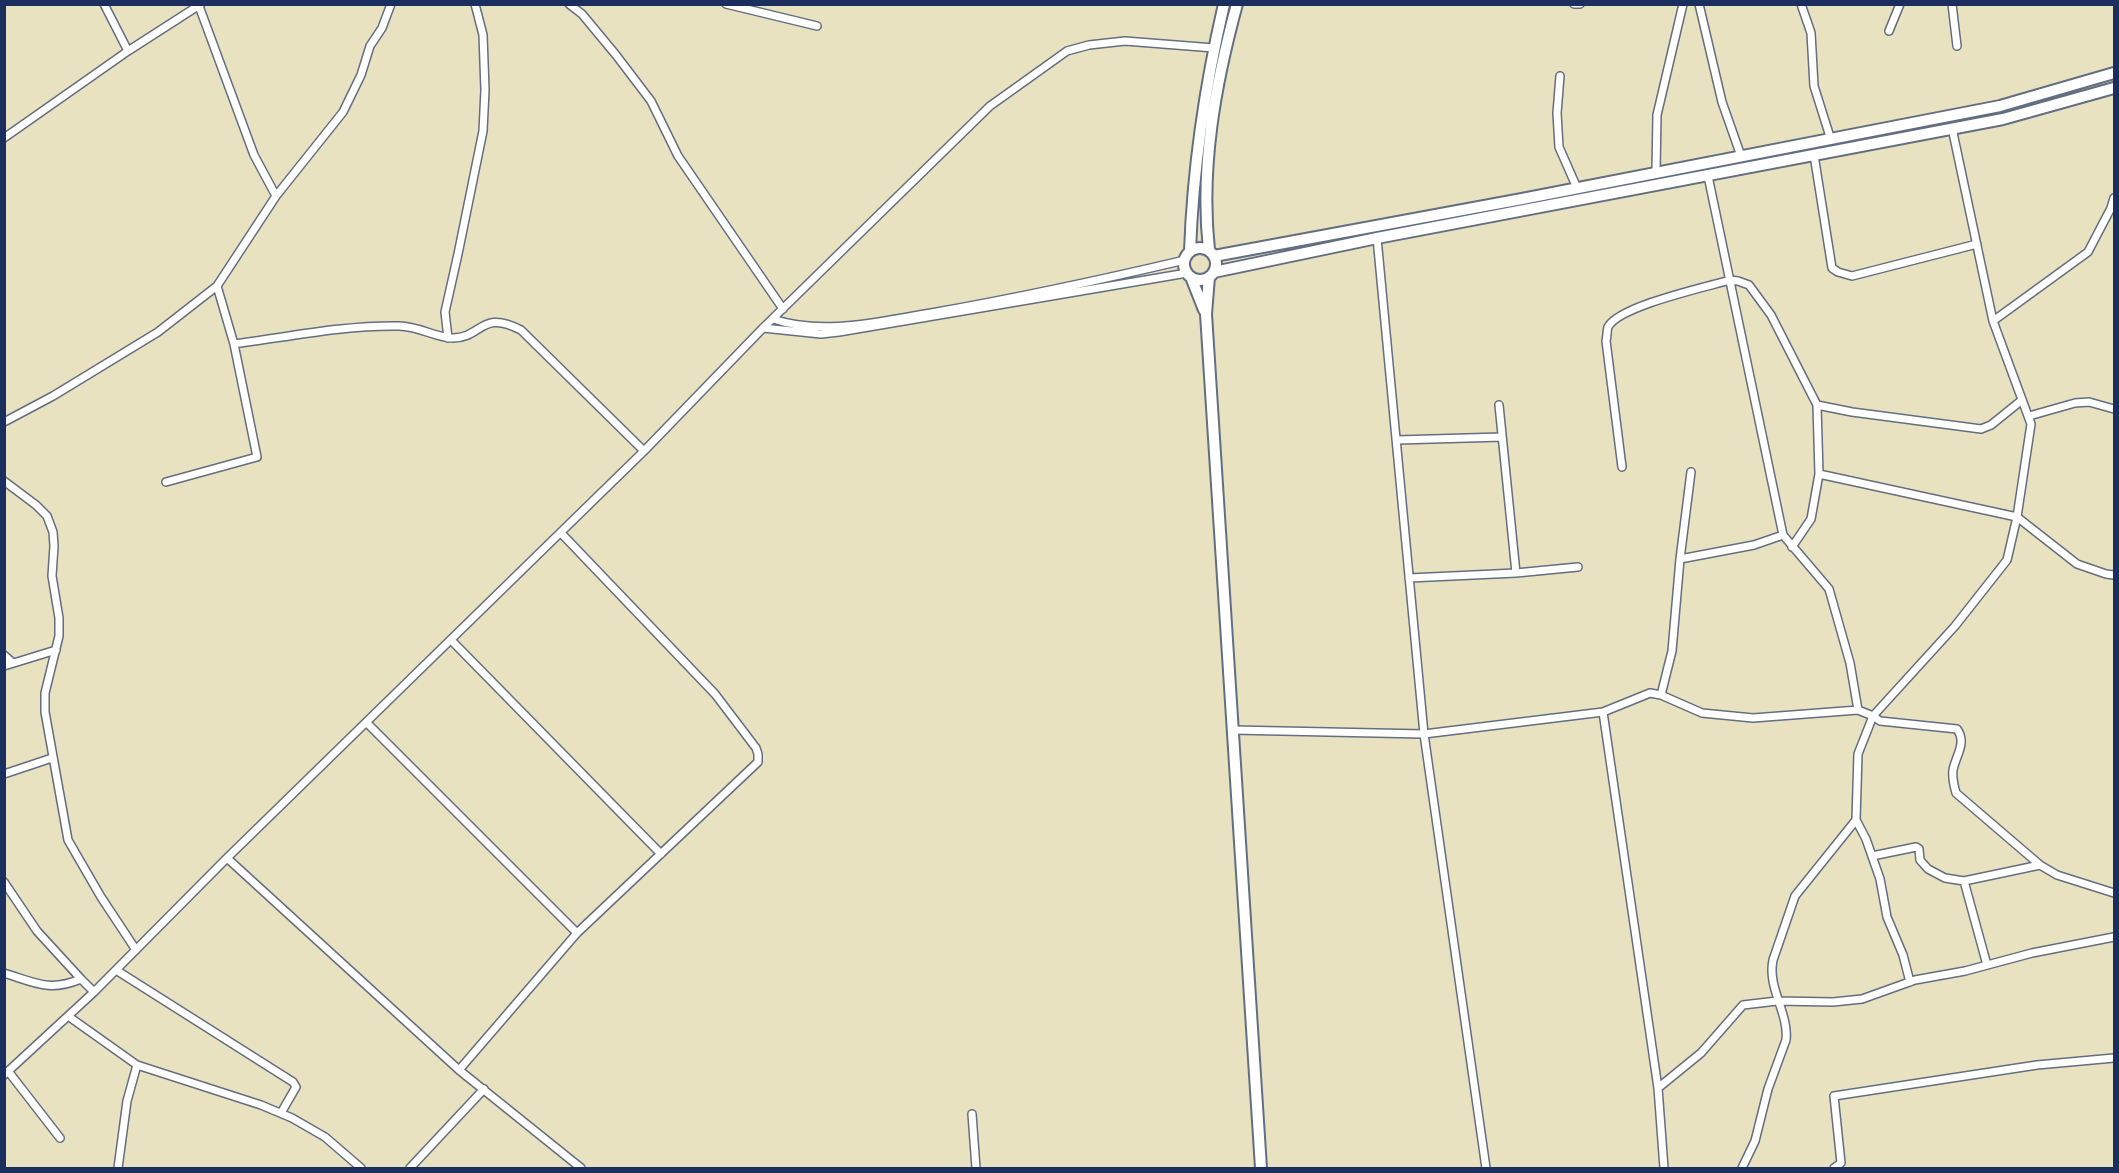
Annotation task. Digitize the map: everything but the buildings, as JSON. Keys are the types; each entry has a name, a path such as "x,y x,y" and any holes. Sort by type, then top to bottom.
{"street":[{"path":"104,4 128,51"},
{"path":"4,422 53,396 150,337 217,286 276,196 343,112 361,75 370,46 382,28 391,4"},
{"path":"448,338 445,312 483,131 485,90 483,35 475,4"},
{"path":"569,4 582,14 651,101 678,156 783,309"},
{"path":"726,4 817,26"},
{"path":"1206,314 1184,267 1197,150 1214,48 1224,4"},
{"path":"1237,4 1214,105 1208,148 1205,199 1211,253 1216,267 1212,275 1206,314 1262,1168"},
{"path":"1574,4 1580,4"},
{"path":"1656,171 1656,115 1683,4"},
{"path":"1699,4 1722,102 1742,156"},
{"path":"1801,4 1811,33 1814,86 1831,140"},
{"path":"1889,31 1900,4"},
{"path":"1952,4 1957,46"},
{"path":"4,138 128,51 200,5 254,155 276,196"},
{"path":"60,1138 6,1073 94,992 227,858 644,451 763,328 990,106 1067,51 1089,45 1125,41 1214,48"},
{"path":"773,319 799,326 821,327 870,323 994,302 1094,282 1187,255 1196,248 1211,253 1831,140 2000,106 2115,73"},
{"path":"1560,76 1557,113 1559,147 1577,188"},
{"path":"763,328 821,334 1189,275 1200,280 1212,275 1377,238 2003,119 2115,88"},
{"path":"1910,982 1903,955 1887,917 1880,879 1856,820 1858,754 1873,716 1955,626 2007,560 2031,424 1994,321 1952,128"},
{"path":"1814,155 1832,268 1838,272 1852,276 1977,244"},
{"path":"1708,176 1783,535 1829,589 1850,663 1858,710"},
{"path":"1994,321 2088,252 2115,198"},
{"path":"1377,238 1424,734 1486,1168"},
{"path":"1622,467 1606,340 1608,327 1618,317 1639,306 1730,280 1749,285 1771,315 1817,405 1819,474 1811,519 1792,547"},
{"path":"166,482 256,458 234,344 217,286"},
{"path":"234,344 352,328 399,326 416,327 448,338 466,336 484,324 496,322 510,324 521,330 644,451"},
{"path":"1817,405 1981,429 1991,425 2022,400"},
{"path":"2029,416 2089,402 2115,409"},
{"path":"1499,405 1516,573"},
{"path":"1396,440 1502,438"},
{"path":"1661,695 1672,651 1691,472"},
{"path":"1819,474 2016,517 2077,564 2115,575"},
{"path":"4,481 47,516 53,532 52,576 59,618 59,636 45,693 45,712 68,840 101,897 136,950"},
{"path":"459,1070 577,933 758,762 756,748 715,694 561,533"},
{"path":"1680,559 1754,545 1783,535"},
{"path":"1410,578 1516,573 1578,567"},
{"path":"451,640 661,854"},
{"path":"4,666 56,650"},
{"path":"4,655 14,663"},
{"path":"1233,730 1424,734 1603,712 1650,693 1661,695 1702,713 1753,718 1858,710 1880,721 1957,729 1962,736 1961,747 1953,770 1956,793 2040,865 2057,875 2115,893"},
{"path":"1603,712 1658,1088 1664,1168"},
{"path":"367,723 577,933"},
{"path":"4,774 52,758"},
{"path":"1742,1168 1755,1141 1768,1089 1786,1040 1785,1024 1777,1001 1771,970 1795,896 1856,820"},
{"path":"1872,856 1916,847 1919,849 1920,860 1928,869 1946,878 1964,881 2040,865"},
{"path":"227,858 459,1070 581,1168"},
{"path":"1964,881 1987,965"},
{"path":"4,882 37,931 94,992"},
{"path":"1658,1088 1701,1053 1743,1005 1777,1001 1833,1002 1862,999 1910,982 2032,953 2115,937"},
{"path":"116,970 293,1082 296,1087 282,1113"},
{"path":"4,973 48,987 65,985 81,979"},
{"path":"68,1016 137,1065 282,1113 325,1137 361,1168"},
{"path":"1834,1168 1841,1163 1834,1096 2037,1065 2115,1058"},
{"path":"118,1168 127,1101 137,1065"},
{"path":"410,1168 484,1089"},
{"path":"972,1114 976,1168"}]}
